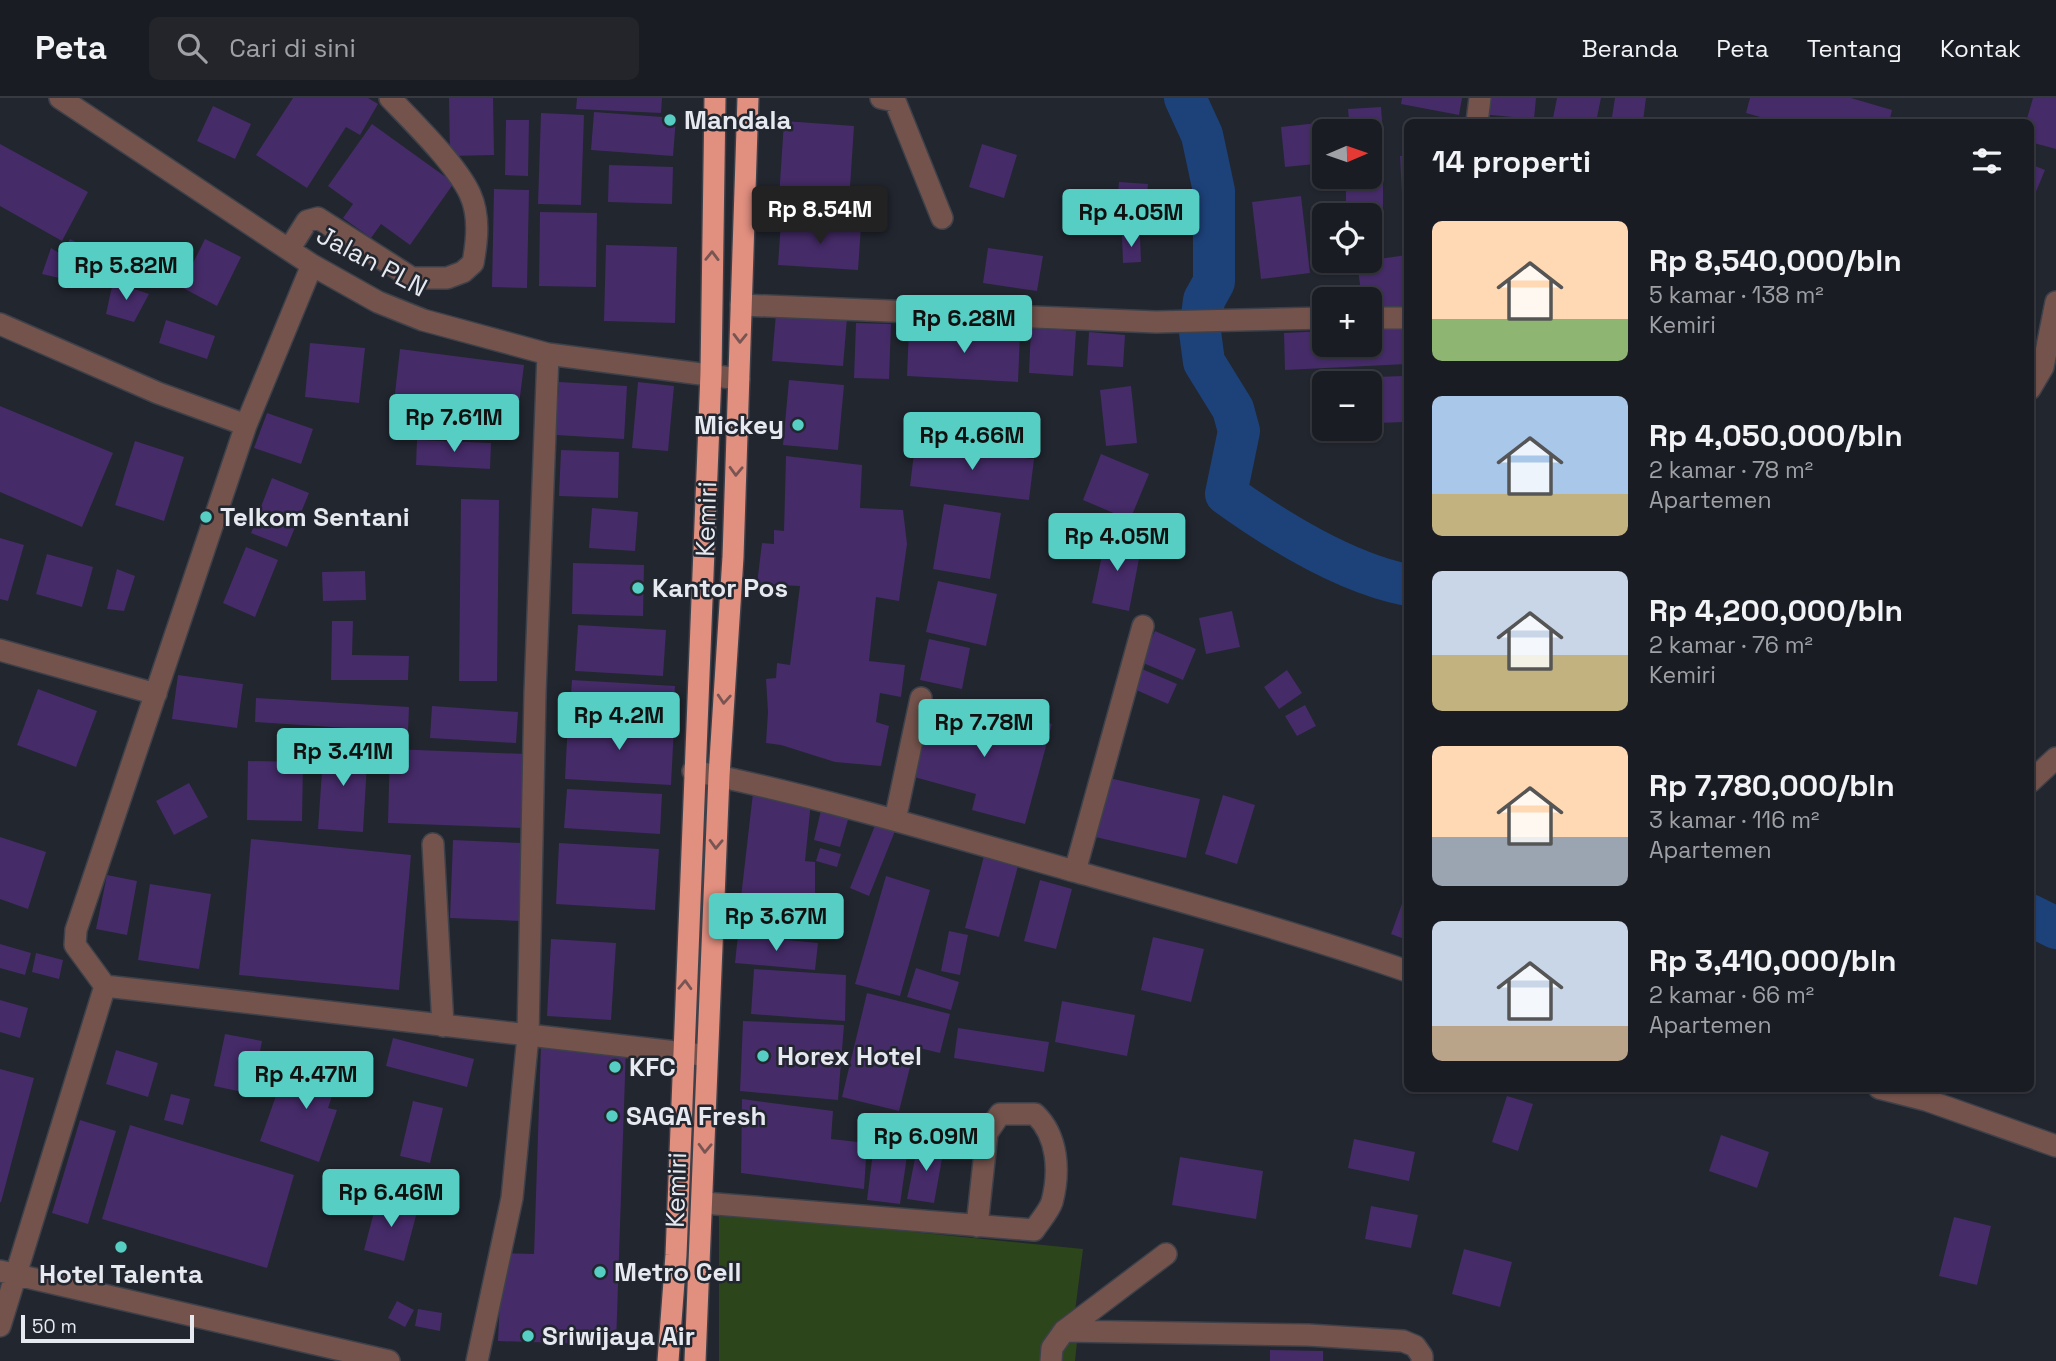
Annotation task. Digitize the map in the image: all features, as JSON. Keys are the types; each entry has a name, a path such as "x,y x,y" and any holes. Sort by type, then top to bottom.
{"highway":[{"name":"Kemiri","path":"668,1361 676,1255 693,771 711,373 715,98"},
{"name":"Kemiri","path":"695,1361 704,1203 719,776 733,557 748,98"}],"street":[{"name":"Jalan PLN","path":"60,98 312,265 377,302 423,320 548,354 711,373 738,379"},
{"path":"290,248 307,221 318,218 412,278 447,278 463,272 473,263 477,219 470,193 449,163 390,98"},
{"path":"881,98 895,102 942,218"},
{"path":"1477,119 1480,98"},
{"path":"312,265 246,425 76,930 75,945 105,986 708,1056"},
{"path":"2034,382 2043,367 2056,302"},
{"path":"741,305 1156,322 1312,318"},
{"path":"1382,318 1404,318"},
{"path":"0,324 158,393 246,425"},
{"path":"477,1361 512,1198 528,1036 535,693 548,354"},
{"path":"1075,872 1143,626"},
{"path":"0,650 156,694"},
{"path":"895,820 921,698"},
{"path":"2034,778 2056,758"},
{"path":"693,771 895,820 1344,949 1404,970"},
{"path":"433,844 443,1026"},
{"path":"0,1326 8,1273 105,986"},
{"path":"1895,1092 1926,1100 2056,1146"},
{"path":"704,1203 977,1226 1034,1230 1051,1204 1056,1170 1054,1142 1046,1124 1035,1114 1000,1114 993,1121 987,1133 977,1226"},
{"path":"1051,1361 1052,1348 1064,1331 1166,1254"},
{"path":"8,1273 389,1361"},
{"path":"1064,1331 1308,1335 1403,1341 1415,1346 1422,1356 1422,1361"}],"green space":[{"path":"719,1216 834,1224 1083,1249 1073,1327 1077,1342 1075,1361 719,1361"}],"building":[{"path":"293,98 368,98 378,104 360,135 346,127 307,188 256,155"},
{"path":"449,98 493,98 494,155 450,156"},
{"path":"577,98 662,98 661,113 576,109"},
{"path":"1402,98 1462,98 1459,115 1401,104"},
{"path":"1482,98 1536,98 1534,119 1480,114"},
{"path":"1557,98 1601,98 1597,119 1553,118"},
{"path":"1615,98 1646,98 1643,119 1612,117"},
{"path":"1750,98 1851,98 1892,110 1890,119 1767,119 1746,113"},
{"path":"2033,98 2056,98 2056,149 2034,143 2034,119 2027,119"},
{"path":"213,106 251,124 235,159 197,141"},
{"path":"1381,107 1382,119 1349,119 1348,109"},
{"path":"594,112 676,118 673,156 591,150"},
{"path":"541,113 584,115 581,205 538,204"},
{"path":"506,120 529,120 528,176 505,175"},
{"path":"784,121 854,126 849,203 779,198"},
{"path":"372,124 454,183 410,245 381,224 371,238 343,218 353,204 328,186"},
{"path":"1312,124 1312,164 1285,167 1281,127"},
{"path":"0,144 88,192 62,241 0,206"},
{"path":"982,144 1017,155 1004,198 969,187"},
{"path":"1400,156 1404,156 1404,194"},
{"path":"609,165 673,167 672,204 608,202"},
{"path":"2034,166 2045,170 2034,196"},
{"path":"1383,167 1383,215 1382,203 1346,203 1346,189 1382,189"},
{"path":"1119,182 1148,184 1144,225 1115,222"},
{"path":"494,189 529,190 527,288 492,287"},
{"path":"1301,196 1310,273 1261,279 1252,202"},
{"path":"540,212 597,213 596,287 539,286"},
{"path":"781,222 861,227 858,270 778,265"},
{"path":"1122,235 1140,235 1141,262 1123,263"},
{"path":"70,239 85,247 72,281 42,274 51,248 61,254"},
{"path":"205,239 241,257 217,306 181,287"},
{"path":"606,245 677,247 675,323 604,321"},
{"path":"988,248 1043,256 1037,291 983,283"},
{"path":"1404,255 1404,307 1382,310 1382,287 1360,287 1358,273 1382,273 1382,258"},
{"path":"113,282 149,294 134,322 106,314"},
{"path":"776,313 847,318 843,366 772,361"},
{"path":"166,320 215,336 207,359 159,343"},
{"path":"856,323 891,324 889,379 854,378"},
{"path":"909,328 1020,334 1018,382 907,376"},
{"path":"1031,328 1076,331 1073,376 1029,373"},
{"path":"1404,328 1404,364 1285,370 1284,333 1312,332 1312,357 1382,357 1382,329"},
{"path":"1089,332 1125,335 1123,367 1087,365"},
{"path":"310,343 365,348 359,403 305,397"},
{"path":"400,349 524,365 515,436 392,420"},
{"path":"1404,376 1404,422 1382,423 1382,377"},
{"path":"789,380 844,385 838,450 783,445"},
{"path":"559,382 627,386 624,439 556,435"},
{"path":"638,382 674,386 668,451 632,448"},
{"path":"1131,386 1137,443 1106,446 1100,390"},
{"path":"0,406 113,453 82,527 0,492"},
{"path":"267,413 313,429 301,464 254,448"},
{"path":"417,440 491,443 490,469 416,465"},
{"path":"135,441 184,457 164,521 115,505"},
{"path":"915,445 1034,459 1029,500 910,486"},
{"path":"561,450 619,452 618,498 559,496"},
{"path":"1101,454 1149,474 1130,520 1083,500"},
{"path":"786,456 862,465 860,508 903,510 907,544 899,601 876,597 869,661 905,665 901,697 880,693 876,722 889,726 881,766 835,762 766,743 766,679 776,678 777,663 790,665 800,586 757,584 762,543 774,544 774,530 784,531"},
{"path":"272,478 309,493 287,547 251,533"},
{"path":"461,499 499,500 497,681 459,681"},
{"path":"944,504 1001,513 990,579 933,569"},
{"path":"592,508 638,512 635,551 589,548"},
{"path":"1106,536 1142,543 1129,611 1092,603"},
{"path":"0,538 24,545 8,601 0,599"},
{"path":"246,547 278,560 255,617 223,603"},
{"path":"47,554 93,567 82,607 36,594"},
{"path":"573,563 644,565 643,616 572,614"},
{"path":"117,569 135,576 124,611 107,609"},
{"path":"365,571 366,600 323,601 322,572"},
{"path":"938,581 997,594 986,646 926,632"},
{"path":"1232,611 1240,647 1206,654 1199,618"},
{"path":"332,621 353,621 352,655 409,656 408,680 331,680"},
{"path":"578,625 666,630 663,676 575,671"},
{"path":"1155,631 1196,649 1183,680 1141,662"},
{"path":"929,639 970,648 962,689 920,680"},
{"path":"1142,669 1177,684 1168,704 1134,689"},
{"path":"1287,670 1302,693 1279,709 1264,687"},
{"path":"178,675 243,684 237,728 172,719"},
{"path":"572,680 675,686 673,714 570,708"},
{"path":"38,689 97,711 76,767 17,745"},
{"path":"256,698 409,707 408,732 255,722"},
{"path":"984,705 1052,724 1025,824 972,810 976,794 907,775 923,713 977,728"},
{"path":"1305,705 1316,726 1297,736 1285,716"},
{"path":"432,706 518,712 516,743 430,738"},
{"path":"568,720 674,726 671,785 565,779"},
{"path":"324,743 368,746 363,832 318,829"},
{"path":"390,749 526,754 523,828 388,823"},
{"path":"248,761 303,762 302,821 247,820"},
{"path":"1105,777 1200,799 1186,858 1091,836"},
{"path":"189,783 208,817 174,835 156,801"},
{"path":"567,789 662,794 660,834 564,828"},
{"path":"753,793 811,802 805,861 815,862 815,909 747,908 815,914 813,939 737,932"},
{"path":"1223,795 1255,805 1237,864 1205,854"},
{"path":"822,806 850,813 840,847 814,840"},
{"path":"876,823 895,831 869,896 850,888"},
{"path":"0,837 46,852 28,909 0,899"},
{"path":"251,839 411,855 399,990 239,975"},
{"path":"453,840 522,843 520,921 450,918"},
{"path":"559,843 659,849 655,910 556,904"},
{"path":"820,848 841,854 837,867 816,861"},
{"path":"984,856 1018,866 999,937 965,928"},
{"path":"107,875 137,881 127,935 96,929"},
{"path":"886,876 930,890 900,996 855,984"},
{"path":"1040,880 1072,889 1056,949 1024,941"},
{"path":"150,884 211,894 199,969 138,960"},
{"path":"1404,898 1404,939 1391,934"},
{"path":"949,931 968,935 960,975 941,971"},
{"path":"738,935 818,943 815,970 735,963"},
{"path":"1153,937 1204,949 1191,1002 1141,990"},
{"path":"551,939 616,943 611,1020 547,1016"},
{"path":"0,944 31,953 25,975 0,968"},
{"path":"36,953 63,960 59,979 32,972"},
{"path":"916,968 959,982 951,1010 907,997"},
{"path":"754,969 846,975 845,1021 751,1014"},
{"path":"867,993 950,1014 940,1053 915,1047 899,1111 842,1097"},
{"path":"0,1000 28,1008 20,1038 0,1032"},
{"path":"1062,1001 1135,1015 1127,1056 1055,1042"},
{"path":"743,1021 844,1025 838,1100 740,1091"},
{"path":"958,1028 1049,1042 1044,1072 954,1058"},
{"path":"225,1034 262,1041 252,1094 214,1086"},
{"path":"393,1038 474,1059 467,1087 386,1066"},
{"path":"541,1045 626,1047 616,1345 498,1341 502,1253 534,1254"},
{"path":"116,1050 158,1063 148,1097 106,1084"},
{"path":"312,1051 344,1061 328,1108 337,1110 319,1162 260,1141 278,1090 297,1097"},
{"path":"0,1069 34,1078 1,1202 0,1202"},
{"path":"171,1094 190,1099 183,1125 164,1120"},
{"path":"1507,1096 1533,1104 1518,1151 1492,1142"},
{"path":"742,1099 833,1111 831,1139 867,1143 864,1189 741,1173"},
{"path":"413,1101 443,1108 430,1163 400,1156"},
{"path":"80,1120 116,1131 88,1224 52,1213"},
{"path":"130,1125 294,1175 267,1268 102,1219"},
{"path":"1721,1135 1769,1152 1757,1188 1709,1171"},
{"path":"1354,1139 1415,1152 1409,1181 1348,1168"},
{"path":"918,1143 944,1148 934,1203 907,1199"},
{"path":"874,1144 908,1149 900,1204 867,1200"},
{"path":"1180,1157 1263,1171 1256,1219 1172,1205"},
{"path":"378,1197 418,1208 404,1261 364,1250"},
{"path":"1371,1206 1418,1215 1411,1248 1365,1239"},
{"path":"1954,1217 1991,1226 1977,1285 1939,1276"},
{"path":"1464,1249 1512,1262 1500,1307 1452,1294"},
{"path":"397,1301 414,1310 405,1327 388,1318"},
{"path":"418,1309 442,1313 440,1331 415,1326"},
{"path":"1270,1350 1323,1351 1323,1361 1270,1361"}],"waterway":[{"path":"1185,98 1202,135 1214,191 1214,282 1204,300 1200,332 1204,362 1233,409 1239,431 1226,494 1312,548 1360,571 1404,584"},
{"path":"2034,917 2056,928"}],"place":[{"name":"Mandala","path":"670,120"},
{"name":"Mickey","path":"798,425"},
{"name":"Telkom Sentani","path":"206,517"},
{"name":"Kantor Pos","path":"638,588"},
{"name":"Horex Hotel","path":"763,1056"},
{"name":"KFC","path":"615,1067"},
{"name":"SAGA Fresh","path":"612,1116"},
{"name":"Hotel Talenta","path":"121,1247"},
{"name":"Metro Cell","path":"600,1272"},
{"name":"Sriwijaya Air","path":"528,1336"}]}
